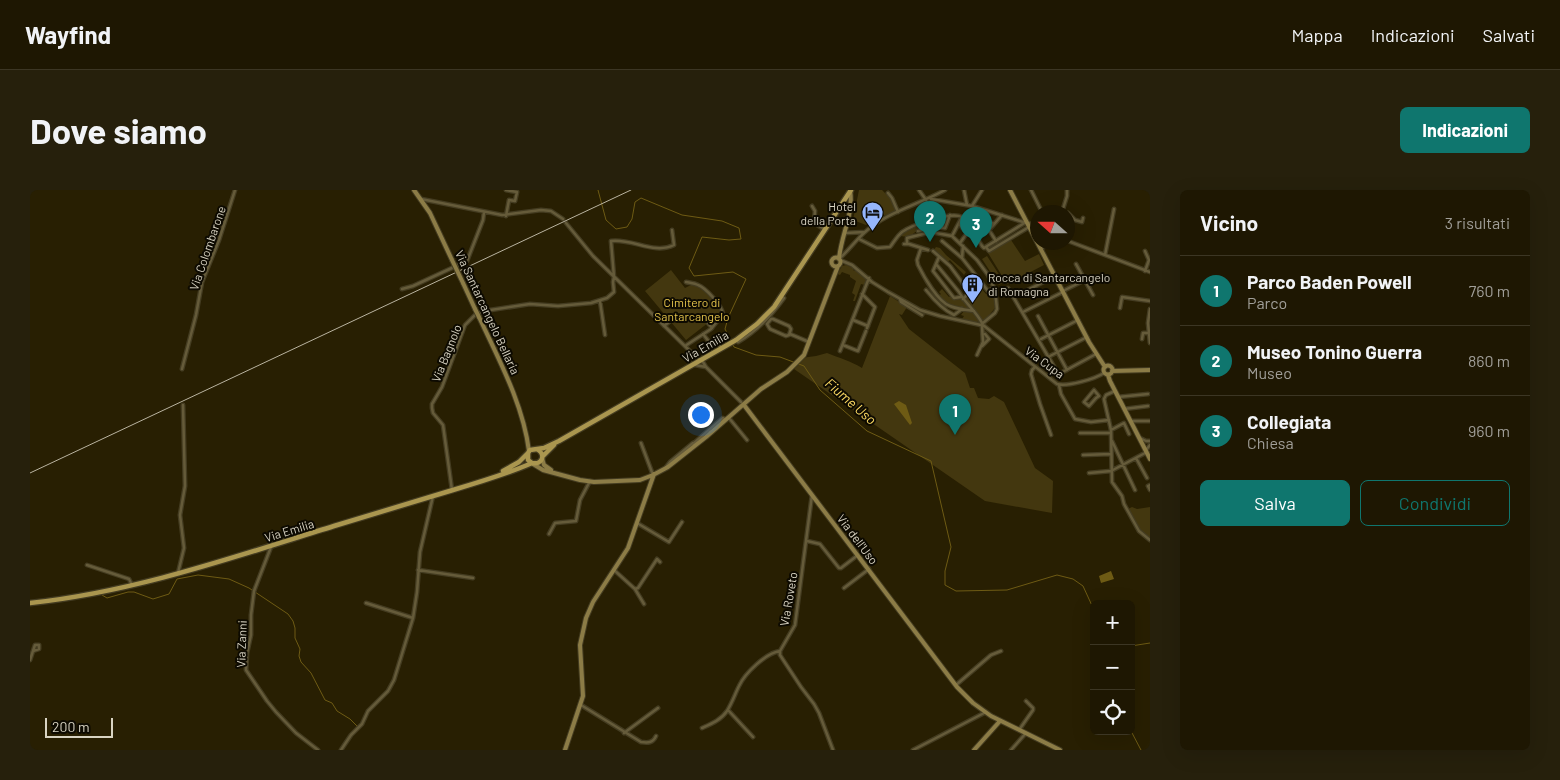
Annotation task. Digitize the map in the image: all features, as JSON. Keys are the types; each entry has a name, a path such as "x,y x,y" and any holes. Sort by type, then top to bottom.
{"main road":[{"name":"Via Emilia","path":"491,478 519,462 528,452 536,448 544,448 559,441 690,366 703,364 709,356 741,336 766,315 781,297 824,229 851,191"},
{"name":"Via Emilia","path":"30,603 91,595 178,573 433,496 538,463 559,441"},
{"path":"536,448 543,457"},
{"path":"528,452 528,460 533,463"}],"street":[{"name":"Via Colombarone","path":"182,369 196,316 202,282 235,190"},
{"name":"Via Santarcangelo Bellaria","path":"414,190 430,213 510,382 527,438 528,452"},
{"path":"506,190 517,192 515,201 509,200 506,216"},
{"path":"918,190 928,199 972,206 1030,225"},
{"path":"833,266 864,233 898,212 945,190"},
{"path":"964,190 967,205"},
{"path":"972,206 982,190"},
{"path":"859,239 877,248 890,247 900,234 910,227 953,215 967,222 982,246 989,251 1029,227 1025,223 1010,190"},
{"path":"1031,190 1038,205"},
{"path":"1066,205 1067,190"},
{"path":"533,463 542,470 590,481 640,480 654,475 666,468 727,419 761,389 787,372 803,356 833,278 851,207 851,191"},
{"path":"888,193 898,212"},
{"path":"421,199 506,216 546,210 552,211 563,219"},
{"path":"842,203 851,207"},
{"path":"812,206 815,210 814,223 824,229"},
{"path":"1105,255 1114,209"},
{"path":"402,289 413,286 467,261 483,220 484,212"},
{"path":"912,237 917,232 935,227 945,228 950,215"},
{"path":"996,241 989,230 1002,215"},
{"path":"977,216 994,224"},
{"path":"952,236 962,218"},
{"path":"1075,220 1082,222 1083,218"},
{"path":"566,223 593,256 664,326 687,345 696,360 703,364 743,404"},
{"path":"985,248 1025,223"},
{"path":"959,224 967,233 962,244 962,258"},
{"path":"605,335 600,301 614,293 610,243 612,241 620,241 651,248 673,246 672,230"},
{"path":"833,278 832,260 845,262 855,266 872,282 926,312 981,324 995,313 997,309 994,288 988,275 981,264 962,244 952,236 931,232 907,238 906,244 928,250"},
{"path":"845,233 864,233"},
{"path":"864,233 865,241"},
{"path":"1008,234 1011,238"},
{"path":"942,241 962,258 988,291 994,288"},
{"path":"1075,244 1150,272"},
{"path":"921,248 917,260 918,266 938,296 950,307 974,311"},
{"path":"1042,250 1096,354 1105,367 1103,370 1150,458"},
{"path":"933,251 950,266 969,294 962,298 952,296 933,271 939,257"},
{"path":"1145,251 1150,261 1146,271"},
{"path":"936,264 974,311 984,333 989,339 977,355"},
{"path":"1076,264 1093,295"},
{"path":"1014,297 1055,276"},
{"path":"840,351 869,278"},
{"path":"1023,312 1085,280"},
{"path":"686,282 703,288 722,309 723,314 712,328 687,345"},
{"path":"865,288 872,282"},
{"path":"1008,288 1058,374 1096,354"},
{"path":"926,290 950,313 954,315 962,309"},
{"path":"952,296 958,291"},
{"path":"843,345 858,351 867,329 875,307 862,294"},
{"path":"738,342 767,319 784,298 781,297"},
{"path":"1120,308 1122,297 1150,301"},
{"path":"900,299 901,302 922,315"},
{"name":"Via Bagnolo","path":"452,490 443,425 433,413 432,406 442,387 465,324 475,315 484,311 530,304 558,306 600,301"},
{"path":"1150,309 1148,323 1150,343"},
{"path":"1038,316 1067,370"},
{"path":"790,334 791,329 789,326 773,319 767,322 767,326 770,329 786,336 790,334 809,342"},
{"path":"853,320 867,329"},
{"path":"1041,339 1078,320"},
{"path":"664,326 670,321"},
{"path":"708,323 712,328"},
{"name":"Via Cupa","path":"981,324 1060,385 1068,385 1106,374"},
{"path":"1142,339 1143,333 1149,332"},
{"path":"982,347 984,333"},
{"path":"703,334 710,343 715,339 722,348"},
{"path":"1050,356 1087,337"},
{"path":"693,354 709,356"},
{"path":"690,366 694,360 693,354"},
{"path":"1105,367 1110,366 1112,371"},
{"path":"1036,367 1032,370 1031,374 1051,435"},
{"path":"1106,374 1112,371 1150,370"},
{"path":"1060,385 1061,394 1075,419 1091,422 1110,420"},
{"path":"1094,390 1099,396 1089,406 1084,402 1094,390"},
{"path":"1115,391 1104,398 1110,420 1111,471 1114,486 1122,496 1124,504 1139,531 1150,540"},
{"path":"1118,398 1148,394"},
{"name":"Via dell'Uso","path":"743,404 956,686 986,712 1060,750"},
{"path":"178,573 184,553 180,515 185,486 183,405"},
{"path":"1124,408 1148,406"},
{"path":"727,419 747,440"},
{"path":"1130,421 1150,421"},
{"path":"1080,433 1111,432 1124,423 1130,434"},
{"name":"Via Santarcangelo Bellaria","path":"527,438 536,448"},
{"path":"1139,438 1150,441"},
{"path":"1111,440 1136,490"},
{"path":"565,750 581,705 583,692 580,655 582,631 586,618 593,602 628,548 654,475 641,443"},
{"path":"1089,473 1111,471 1147,451 1150,445"},
{"path":"1083,455 1111,454"},
{"path":"543,457 544,465 555,472"},
{"path":"1136,458 1147,478"},
{"path":"549,534 555,524 576,521 580,500 590,481"},
{"path":"1149,485 1150,490"},
{"name":"Via Roveto","path":"780,651 794,625 812,494"},
{"path":"341,750 351,734 362,724 368,711 390,688 394,680 413,618 420,552 433,496"},
{"path":"637,523 669,542 682,522"},
{"path":"806,541 820,544 839,568 858,555"},
{"name":"Via Zanni","path":"272,545 254,592 250,615 246,670 267,702 296,733 318,750"},
{"path":"634,590 638,588 657,560 660,562"},
{"path":"87,565 129,579 132,585"},
{"path":"844,588 868,569"},
{"path":"418,570 473,578"},
{"path":"614,570 634,590 644,604"},
{"path":"366,603 413,618"},
{"path":"30,660 33,651"},
{"path":"702,728 718,720 728,710 740,683 764,658 773,652 780,651 780,655 819,713 833,750"},
{"path":"956,686 992,655 1001,651"},
{"path":"1019,730 1033,710 1026,702"},
{"path":"581,705 641,742 648,743 654,740 656,736"},
{"path":"624,733 658,708"},
{"path":"728,710 753,737"},
{"path":"913,750 986,712"},
{"path":"974,750 1000,720"},
{"path":"1012,750 1026,734"}],"green space":[{"path":"859,190 882,190 891,199 896,211 885,216 881,214 866,225 853,220"},
{"path":"947,218 943,227 927,226 906,237 899,235 923,224"},
{"path":"1011,240 1025,261 1039,254 1044,265 1007,284 988,253"},
{"path":"936,247 940,248 966,272 964,275 950,260 946,263 933,251"},
{"path":"987,256 1004,282 999,285 982,259"},
{"path":"846,265 854,268 853,270 856,270 866,279 865,285 861,284 855,301 853,301 855,295 852,293 856,281 850,275 842,272 840,275 837,274 842,266"},
{"name":"Cimitero di Santarcangelo","path":"671,270 685,288 693,284 703,287 722,312 686,340 645,291"},
{"path":"969,282 975,288 980,287 986,294 991,290 993,291 995,308 985,320 973,323 962,319 964,316 961,315 964,311 974,312 951,307 938,296 941,294 939,292 942,289 949,297 951,296 955,300 965,299 972,292 971,287 967,283"},
{"path":"890,296 907,307 902,315 899,314 909,329 965,373 970,388 974,388 978,398 989,399 994,396 1004,402 1035,468 1053,481 1052,513 985,501 794,369 801,358 827,353 862,368"},
{"path":"1132,507 1137,509 1150,507 1150,538 1140,529 1128,509"}],"shaded area":[{"path":"899,401 906,405 912,423 910,425 894,404"},
{"path":"1111,571 1114,579 1101,583 1099,576"}],"waterway":[{"name":"Fiume Uso","path":"598,190 606,220 616,229 627,227 632,219 635,202 641,198 682,215 722,221 739,228 741,239 729,240 702,237 689,268 694,276 733,272 746,279 725,329 734,347 756,355 780,357 804,366 820,390 867,431 931,461 951,547 945,571 945,585 956,591 1007,590 1057,575 1073,579 1083,586 1090,601"},
{"path":"102,595 107,598 134,592 153,599 169,594 177,579 198,575 229,579 249,588 288,614 295,628 295,638 300,649 299,656 301,662 311,673 325,700 332,703 337,711 357,726"},
{"path":"1135,645 1150,643"},
{"name":"Fiume Uso","path":"1133,735 1141,750"}],"railway":[{"path":"30,473 631,190"}],"place":[{"name":"Hotel della Porta","path":"872,232"},
{"name":"Museo Tonino Guerra","path":"930,242"},
{"name":"Collegiata","path":"976,248"},
{"name":"Rocca di Santarcangelo di Romagna","path":"972,303"},
{"name":"Parco Baden Powell","path":"955,435"}]}
